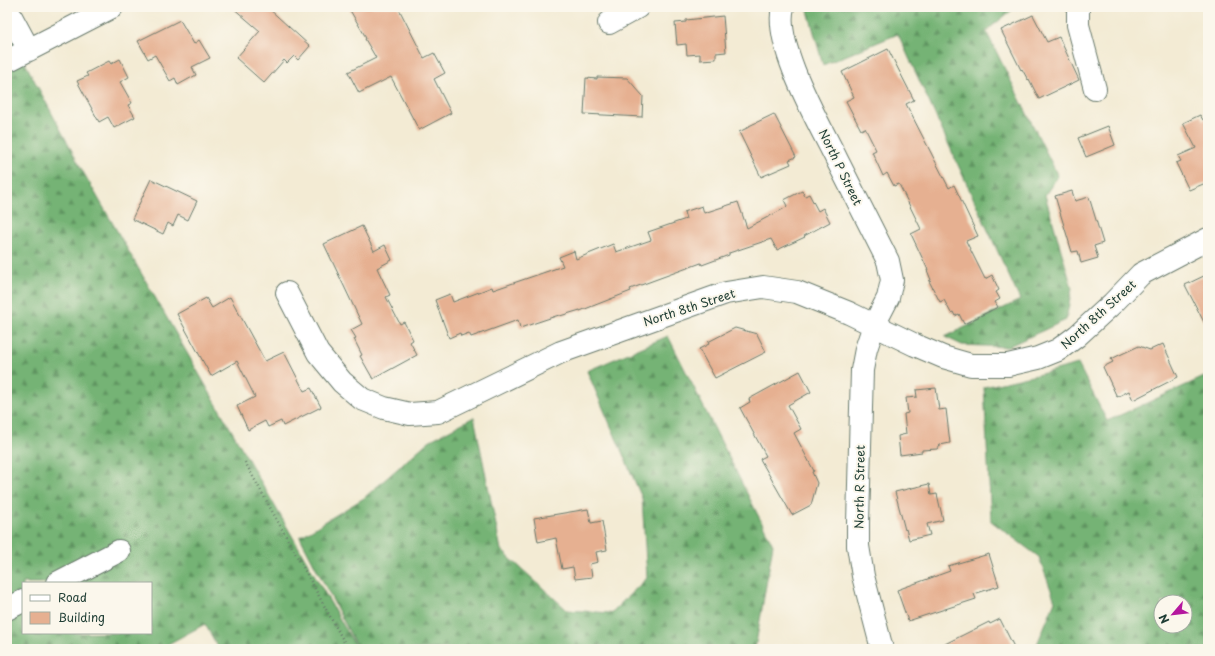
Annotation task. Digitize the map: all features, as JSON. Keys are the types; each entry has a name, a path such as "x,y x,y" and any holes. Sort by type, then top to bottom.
{"street":[{"path":"7,9 20,55 112,7"},
{"path":"609,23 638,7"},
{"name":"North P Street","path":"783,7 783,33 790,59 807,99 888,261 892,280 888,298 874,325"},
{"path":"1078,7 1078,25 1095,89"},
{"name":"North 8th Street","path":"287,293 318,353 342,382 362,399 384,408 410,414 438,412 561,352 726,293 763,287 797,292 849,313 943,357 971,365 1008,365 1038,358 1058,350 1077,336 1113,303 1141,274 1208,239"},
{"name":"North R Street","path":"874,325 866,349 862,370 858,546 863,576 882,649"},
{"path":"60,582 119,551"},
{"path":"7,609 22,602"}],"path":[{"path":"245,462 348,649"}],"green space":[{"path":"807,7 1016,7 986,31 1058,176 1045,195 1072,288 1066,320 1007,347 962,345 945,337 1020,300 898,34 823,65"},
{"path":"7,29 82,170 357,649 219,649 205,624 159,649 7,649"},
{"path":"668,336 773,545 755,649 358,649 300,537 364,498 429,441 474,417 501,550 567,610 611,613 647,578 642,498 587,371"},
{"path":"1078,364 1107,421 1204,377 1208,385 1208,649 1035,649 1055,601 1039,557 991,521 984,387"}],"building":[{"path":"232,7 267,7 310,46 298,60 294,56 287,63 284,60 264,83 236,58 260,31"},
{"path":"348,7 398,7 424,58 434,53 445,73 434,79 451,113 419,130 391,77 359,93 348,72 376,58"},
{"path":"1033,15 1047,42 1059,37 1079,80 1039,99 1029,79 1028,80 1022,69 1021,70 1001,30"},
{"path":"723,16 726,52 716,53 716,59 700,60 700,54 687,55 686,44 677,45 675,23 686,22 686,20"},
{"path":"180,20 194,44 199,40 210,58 192,67 196,75 178,85 175,78 170,81 155,55 148,59 138,41"},
{"path":"888,49 914,100 906,104 949,188 954,185 978,236 966,241 985,279 992,275 999,290 996,292 1000,299 995,302 998,307 964,324 959,314 955,316 953,312 951,313 944,300 940,302 929,281 931,280 928,270 911,234 921,229 899,184 894,186 887,173 883,176 872,152 876,150 865,128 861,130 846,101 854,97 842,72"},
{"path":"120,59 129,77 120,82 132,103 128,105 135,117 114,128 108,117 99,122 77,81 88,76 86,73 109,61 111,64"},
{"path":"597,77 627,78 643,96 642,117 584,114 586,78 597,79"},
{"path":"774,114 796,157 789,160 791,164 761,177 739,132"},
{"path":"1200,115 1203,120 1208,118 1208,182 1189,190 1176,163 1181,161 1178,156 1196,148 1183,123"},
{"path":"1108,126 1115,145 1086,157 1078,138"},
{"path":"151,179 197,201 188,220 178,215 173,226 168,223 163,234 132,219"},
{"path":"802,191 805,196 809,194 818,211 823,208 830,222 804,236 805,237 777,250 771,239 729,253 729,255 702,265 701,263 630,289 631,291 580,311 559,315 520,328 518,320 471,337 469,333 461,336 460,333 449,338 435,300 450,294 453,302 492,287 493,290 563,266 559,257 574,251 576,259 613,244 616,252 651,240 648,232 686,219 684,212 702,206 704,213 738,202 747,228 785,208 787,206 784,200"},
{"path":"1072,191 1075,201 1089,197 1103,243 1094,246 1098,258 1081,263 1078,251 1072,252 1055,196"},
{"path":"362,226 374,251 385,245 392,260 377,268 390,295 386,297 400,324 404,322 413,340 410,342 417,355 373,379 360,356 362,355 354,339 356,338 351,330 362,324 324,244"},
{"path":"1208,274 1208,330 1185,285"},
{"path":"230,297 265,361 284,352 304,391 311,388 321,407 283,426 281,421 268,427 265,421 248,430 237,406 255,397 237,361 211,376 177,314 206,298 212,308"},
{"path":"735,328 757,334 766,352 715,378 699,349 709,344 708,342"},
{"path":"1163,344 1178,377 1133,400 1129,391 1117,397 1103,367 1113,362 1111,359 1139,346 1150,350"},
{"path":"800,371 811,392 788,405 801,429 794,433 814,471 812,472 817,483 811,505 792,515 760,459 766,456 740,408 750,402 749,399"},
{"path":"936,388 939,410 946,409 950,443 940,445 937,449 922,450 922,452 900,455 898,436 906,434 904,414 908,413 906,398 917,397 916,390"},
{"path":"929,484 931,495 937,494 943,520 927,524 930,535 909,540 895,492"},
{"path":"588,509 591,523 602,521 607,550 596,552 598,562 590,564 592,577 575,579 573,567 562,569 556,538 538,542 534,518"},
{"path":"989,554 999,586 974,594 976,599 908,621 897,590 950,571 948,566"},
{"path":"1000,619 1015,649 935,649 989,622 990,624"}]}
